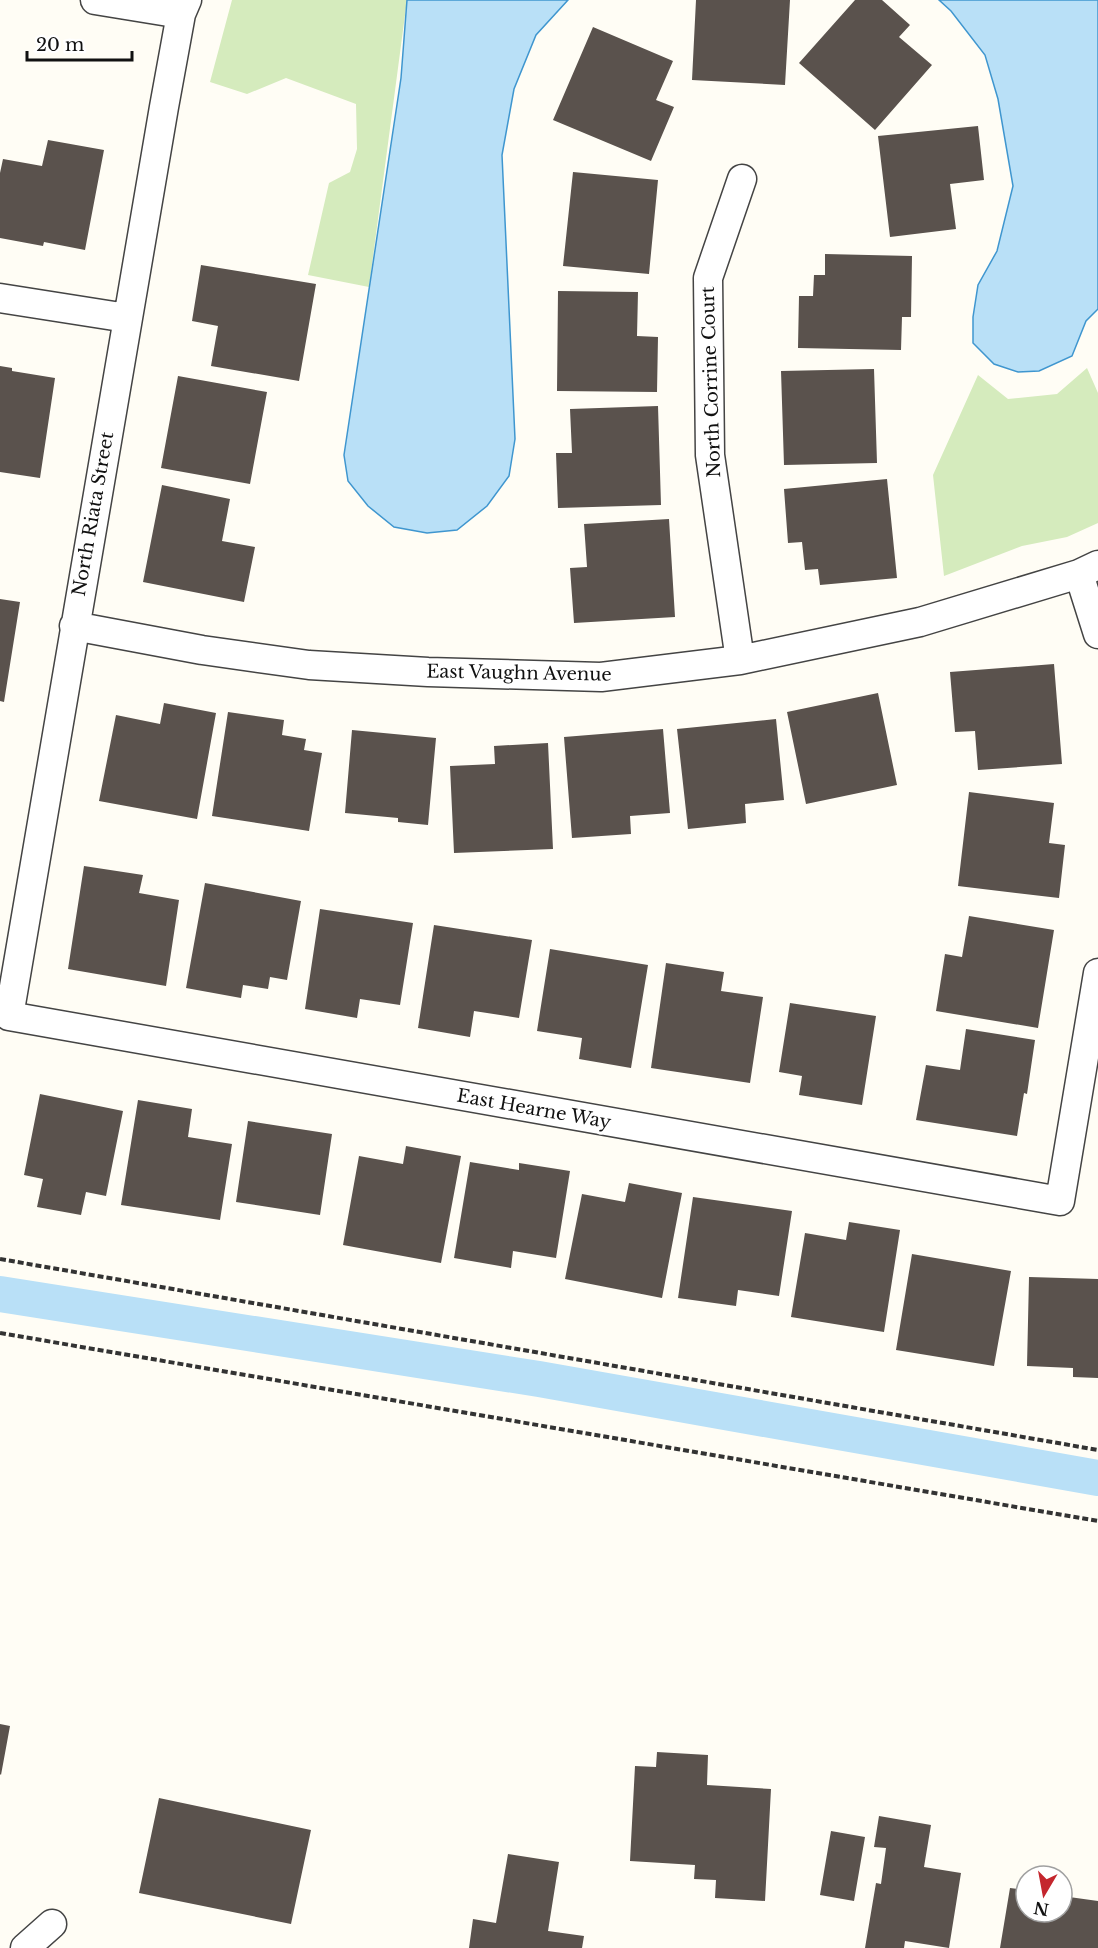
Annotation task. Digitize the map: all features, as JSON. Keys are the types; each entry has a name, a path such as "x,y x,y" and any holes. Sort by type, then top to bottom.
{"street":[{"path":"95,0 184,7"},
{"name":"North Riata Street","path":"9,1016 127,318 184,7"},
{"name":"North Corrine Court","path":"740,660 710,455 708,278 742,179"},
{"path":"0,298 127,318"},
{"path":"1088,570 1098,634"},
{"name":"East Vaughn Avenue","path":"74,626 202,650 309,665 428,672 601,676 740,660 920,622 1088,570"},
{"name":"East Hearne Way","path":"9,1016 1060,1201 1098,973"},
{"path":"25,1948 52,1924"}],"path":[{"path":"0,1259 1098,1450"},
{"path":"0,1333 1098,1521"}],"green space":[{"path":"232,0 407,0 369,287 308,275 329,183 350,172 357,149 356,104 286,78 247,94 210,82"},
{"path":"1087,368 1098,393 1098,523 1067,537 1022,546 944,576 933,475 978,375 1008,399 1057,394"}],"water":[{"path":"407,0 568,0 536,35 514,89 502,155 515,439 509,476 487,506 457,530 427,533 394,527 368,506 348,481 344,455 401,78"},
{"path":"939,0 1098,0 1098,309 1086,321 1072,356 1039,371 1018,372 994,364 973,343 973,317 978,285 997,251 1013,186 998,99 985,55 951,11"}],"building":[{"path":"696,0 790,0 785,85 692,80"},
{"path":"855,0 882,0 910,25 899,37 932,65 875,130 799,63"},
{"path":"593,27 673,61 656,100 674,107 651,161 553,120"},
{"path":"978,126 984,180 950,184 956,229 890,237 878,136"},
{"path":"48,140 104,150 85,250 44,242 43,246 0,238 0,173 3,159 42,166"},
{"path":"573,172 658,180 649,274 563,266"},
{"path":"825,254 912,256 911,317 902,317 901,350 798,348 799,296 813,296 814,275 825,275"},
{"path":"201,265 316,284 299,381 211,366 218,326 192,321"},
{"path":"558,291 638,292 637,336 658,337 657,392 557,391"},
{"path":"0,366 12,368 12,371 55,378 40,478 0,472"},
{"path":"874,369 877,463 784,465 781,371"},
{"path":"178,376 267,392 250,484 161,468"},
{"path":"658,406 661,505 558,508 556,453 572,453 570,409"},
{"path":"887,479 897,578 820,585 818,569 805,570 802,542 788,543 784,489"},
{"path":"162,485 230,499 222,541 255,547 244,602 143,582"},
{"path":"669,519 675,617 574,623 570,568 587,567 584,524"},
{"path":"0,599 20,602 4,702 0,701"},
{"path":"1054,664 1062,764 978,770 975,731 955,732 950,672"},
{"path":"878,693 897,785 806,804 787,712"},
{"path":"164,703 216,713 197,819 99,801 116,715 160,724"},
{"path":"228,712 284,720 282,735 306,739 304,750 322,753 309,831 212,816"},
{"path":"776,719 784,800 745,804 746,823 688,829 677,729"},
{"path":"663,729 670,813 630,816 631,834 572,838 564,737"},
{"path":"352,730 436,738 428,825 398,822 398,818 345,813"},
{"path":"548,743 553,849 454,853 450,766 495,764 494,746"},
{"path":"969,792 1054,803 1049,843 1065,845 1059,898 958,886"},
{"path":"84,866 143,875 139,893 179,900 166,986 68,969"},
{"path":"205,883 301,901 287,980 270,977 268,989 243,985 241,998 186,988"},
{"path":"320,909 413,923 400,1005 360,999 357,1018 305,1009"},
{"path":"969,916 1054,930 1038,1028 936,1011 945,954 962,957"},
{"path":"434,925 532,940 519,1018 474,1011 470,1037 418,1028"},
{"path":"550,949 648,965 631,1068 579,1059 582,1038 537,1031"},
{"path":"666,963 724,972 721,991 763,997 750,1083 651,1068"},
{"path":"790,1003 876,1016 862,1105 799,1095 802,1076 779,1072"},
{"path":"966,1029 1035,1040 1027,1094 1024,1093 1017,1136 916,1120 926,1065 960,1070"},
{"path":"40,1094 123,1111 106,1196 86,1192 81,1215 37,1207 43,1179 24,1175"},
{"path":"138,1100 192,1109 188,1137 232,1144 220,1220 121,1205"},
{"path":"248,1121 332,1134 320,1215 236,1202"},
{"path":"406,1146 461,1156 441,1263 343,1245 359,1156 403,1164"},
{"path":"470,1162 519,1170 519,1163 570,1171 556,1258 513,1251 511,1268 454,1258"},
{"path":"629,1183 682,1193 662,1298 565,1279 582,1194 625,1202"},
{"path":"693,1197 792,1211 779,1296 738,1290 736,1306 678,1298"},
{"path":"849,1222 900,1230 884,1332 791,1317 805,1233 846,1240"},
{"path":"912,1254 1011,1271 994,1366 896,1350"},
{"path":"1029,1277 1098,1279 1098,1378 1073,1377 1073,1368 1027,1366"},
{"path":"0,1724 10,1726 1,1775 0,1774"},
{"path":"657,1752 708,1755 707,1785 771,1789 765,1901 715,1898 716,1880 694,1879 695,1865 630,1861 635,1766 656,1767"},
{"path":"159,1798 311,1830 291,1924 139,1893"},
{"path":"879,1816 931,1825 924,1867 961,1873 949,1948 905,1941 904,1948 865,1948 876,1883 881,1884 886,1848 874,1847"},
{"path":"831,1831 865,1837 854,1901 820,1895"},
{"path":"508,1854 559,1862 548,1931 584,1936 582,1948 469,1948 473,1919 496,1923"},
{"path":"1010,1888 1014,1888 1014,1924 1074,1924 1074,1898 1098,1901 1098,1948 1000,1948"}],"waterway":[{"path":"0,1294 539,1379 1098,1478"}]}
